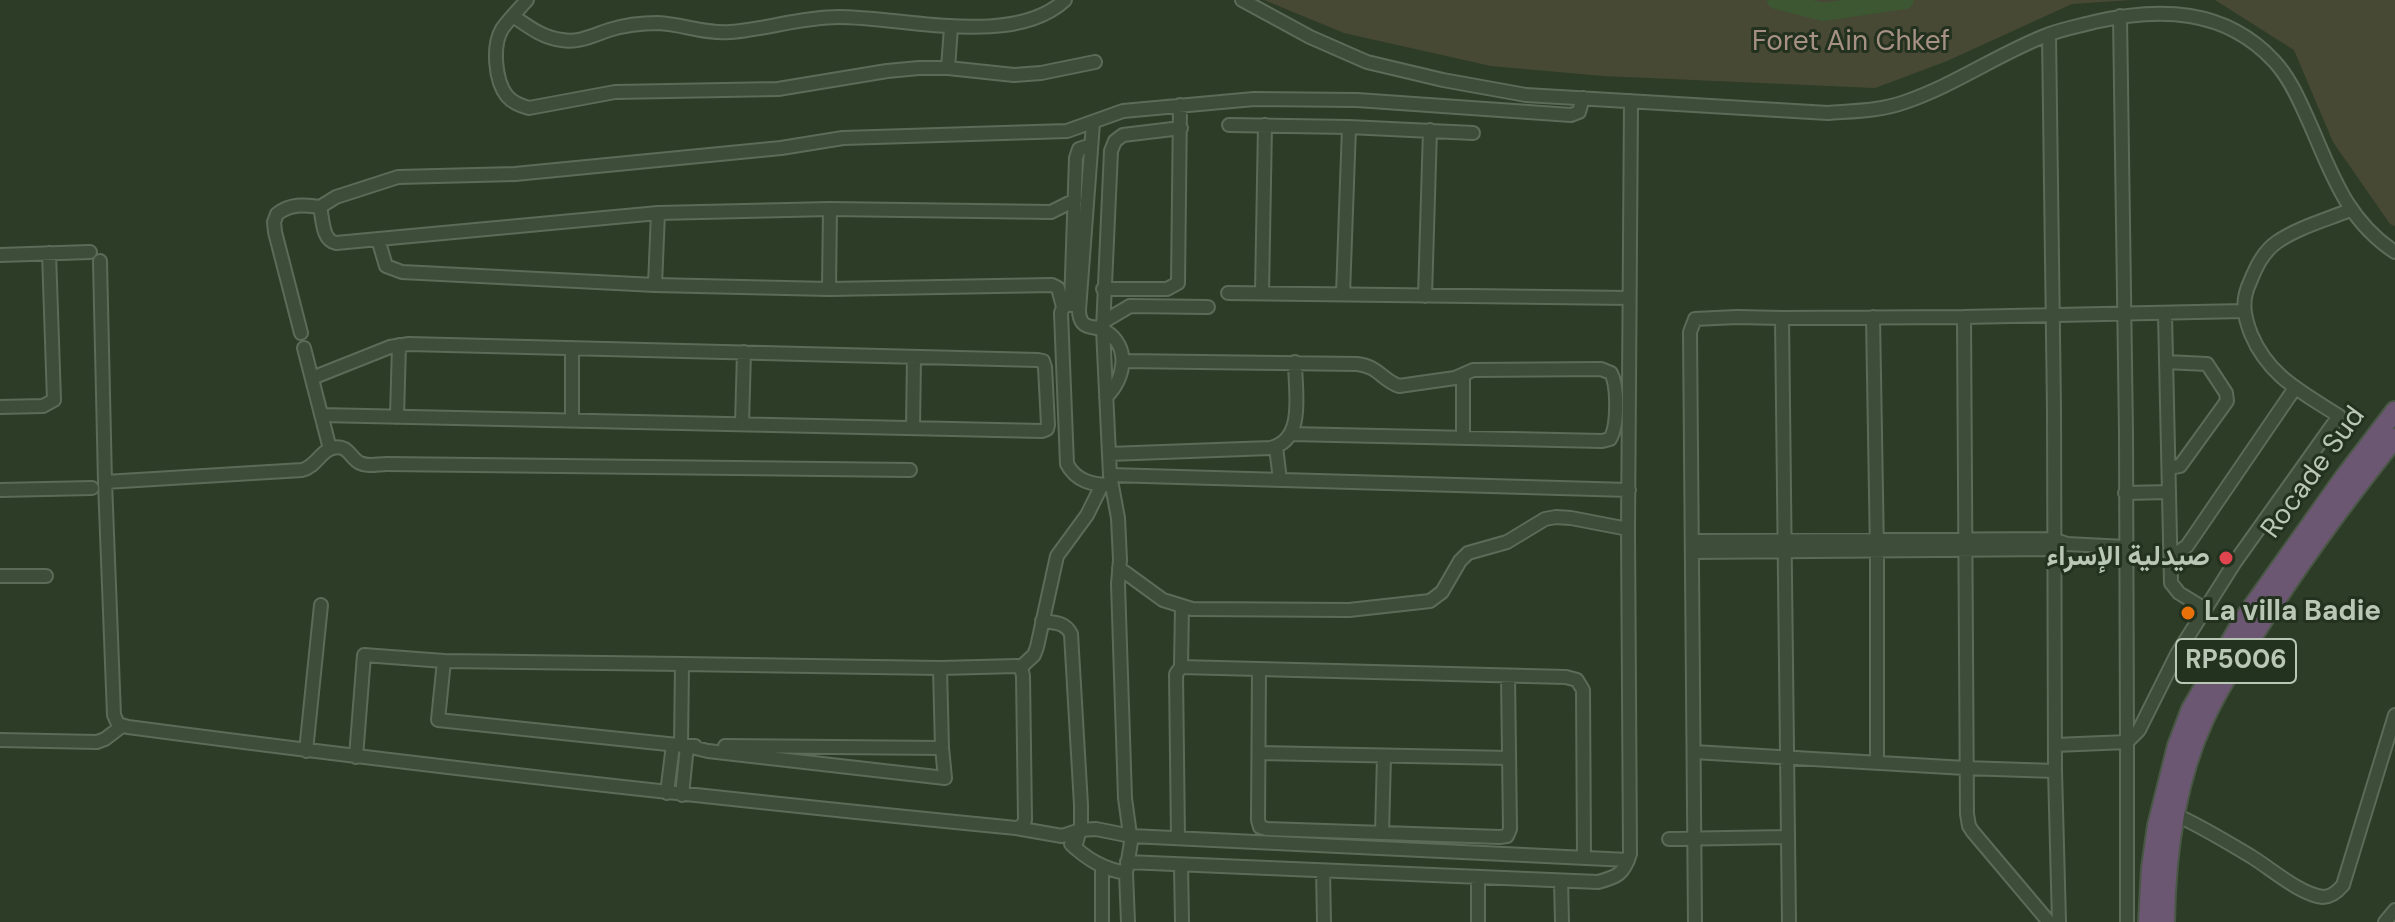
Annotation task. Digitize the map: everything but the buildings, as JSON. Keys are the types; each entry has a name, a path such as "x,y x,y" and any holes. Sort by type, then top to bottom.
{"highway":[{"name":"Rocade Sud","path":"2148,922 2157,826 2177,746 2191,709 2250,609 2395,411"},
{"name":"Rocade Sud","path":"2165,922 2167,869 2174,814 2203,721 2237,659 2301,562 2395,438"}],"street":[{"path":"527,0 503,28 498,41 499,78 509,99 529,108 615,92 778,89 887,71 948,68 1014,75 1095,62"},
{"path":"513,16 537,33 577,41 628,25 645,23 674,24 717,32 835,17 896,20 951,28 1002,24 1054,10 1065,0"},
{"path":"1242,0 1310,37 1367,62 1443,80 1526,95 1800,112 1871,110 1902,104 1937,90 2049,34 2120,16 2188,14 2208,19 2255,45 2274,61 2294,89 2350,210 2377,240 2395,252"},
{"path":"2120,16 2126,432 2127,922"},
{"path":"948,68 951,28"},
{"path":"2049,34 2059,922"},
{"path":"301,333 274,222 277,214 289,207 305,204 320,207 336,197 398,177 515,174 781,148 843,138 1067,131 1117,113 1254,99 1402,102 1571,115 1579,112 1583,98"},
{"path":"1062,836 1102,866 1181,865 1598,882 1612,878 1626,867 1630,839 1628,529 1631,101"},
{"path":"1103,289 1167,289 1178,283 1180,105"},
{"path":"1093,123 1063,393 1067,464 1075,477 1108,482 1280,480 1629,490"},
{"path":"1229,125 1473,133"},
{"path":"1262,293 1265,125"},
{"path":"1343,294 1349,127"},
{"path":"1128,922 1127,867 1131,836 1125,798 1118,518 1108,482 1103,325 1112,145 1123,135 1181,128"},
{"path":"1425,296 1430,130"},
{"path":"1071,306 1077,153 1079,149 1091,145"},
{"path":"320,207 327,239 331,243 658,213 830,209 1051,212 1075,200"},
{"path":"829,289 830,209"},
{"path":"2055,745 2127,742 2139,730 2177,654 2205,609 2339,416 2295,388 2269,366 2257,349 2243,311 2246,289 2259,261 2275,243 2350,210"},
{"path":"1051,212 1074,225"},
{"path":"655,285 658,213"},
{"path":"378,239 386,266 402,272 655,285 829,289 1052,285 1058,288 1087,326 1103,325 1130,306 1208,307"},
{"path":"0,255 49,253 95,257 114,715 122,726"},
{"path":"0,407 43,406 54,400 49,253"},
{"path":"1228,293 1629,298"},
{"path":"1695,922 1690,347 1695,319 2243,311"},
{"path":"2165,314 2171,583 2179,593 2205,609"},
{"path":"1873,317 1877,762"},
{"path":"1964,317 1967,814 1969,826 2049,922"},
{"path":"1782,318 1789,922"},
{"path":"1103,325 1118,345 1123,361 1120,379 1106,397"},
{"path":"397,417 399,345"},
{"path":"312,378 399,345 1041,360 1045,367 1048,425 1045,430 321,415"},
{"path":"304,348 330,449"},
{"path":"572,348 572,420"},
{"path":"742,424 744,352"},
{"path":"913,428 914,357"},
{"path":"1123,361 1366,365 1374,367 1399,386 1463,375 1473,370 1607,370 1613,377 1614,433 1610,439 1602,441 1291,434"},
{"path":"1109,454 1276,447 1291,434 1295,422 1295,362"},
{"path":"2166,362 2207,364 2226,393 2227,401 2180,466 2169,468"},
{"path":"1463,375 1463,438"},
{"path":"2171,555 2187,546 2295,388"},
{"path":"1047,394 1063,393"},
{"path":"1615,407 1630,407"},
{"path":"105,482 307,469 330,449 342,447 359,463 368,466 910,470"},
{"path":"1276,447 1280,480"},
{"path":"1021,667 1034,655 1057,556 1108,482"},
{"path":"0,490 92,488"},
{"path":"2125,493 2169,492"},
{"path":"1119,568 1163,600 1182,606 1213,611 1349,610 1430,601 1442,592 1468,553 1507,542 1545,519 1571,518 1628,529"},
{"path":"1692,547 2067,544 2125,547"},
{"path":"0,576 46,576"},
{"path":"306,751 321,605"},
{"path":"1178,838 1176,674 1181,667 1182,606"},
{"path":"1042,621 1067,627 1071,634 1081,805 1080,830 1075,848"},
{"path":"356,757 364,655 444,661 1021,667"},
{"path":"444,661 438,720 680,745 942,748"},
{"path":"682,664 682,795"},
{"path":"1016,828 1022,826 1025,820 1021,667"},
{"path":"1181,667 1572,678 1581,684 1584,858"},
{"path":"680,745 708,751 945,778 940,668"},
{"path":"1259,669 1260,827 1382,833 1507,836 1510,829 1508,676"},
{"path":"2174,814 2307,892 2331,896 2343,885 2391,738 2395,715"},
{"path":"0,740 97,742 122,726 356,757 682,795 1016,828 1062,836 1080,830 1105,830 1131,836 1628,860"},
{"path":"667,793 680,745"},
{"path":"1694,752 2055,771"},
{"path":"1259,753 1509,758"},
{"path":"1382,833 1384,756"},
{"path":"1669,839 1788,837"},
{"path":"1181,865 1182,922"},
{"path":"1102,866 1102,922"},
{"path":"1323,871 1324,922"},
{"path":"1478,877 1478,922"},
{"path":"1561,881 1562,922"},
{"path":"2385,922 2395,910"}],"green space":[{"name":"Foret Ain Chkef","path":"1264,0 2131,0 2072,4 1947,61 1875,88 1603,76 1491,66 1344,33"},
{"path":"2215,0 2395,0 2395,226 2390,224 2333,142 2294,50"}],"waterway":[{"path":"1776,0 1823,12 1905,0"}],"place":[{"name":"صيدلية الإسراء","path":"2226,558"},
{"name":"La villa Badie","path":"2188,613"}]}
